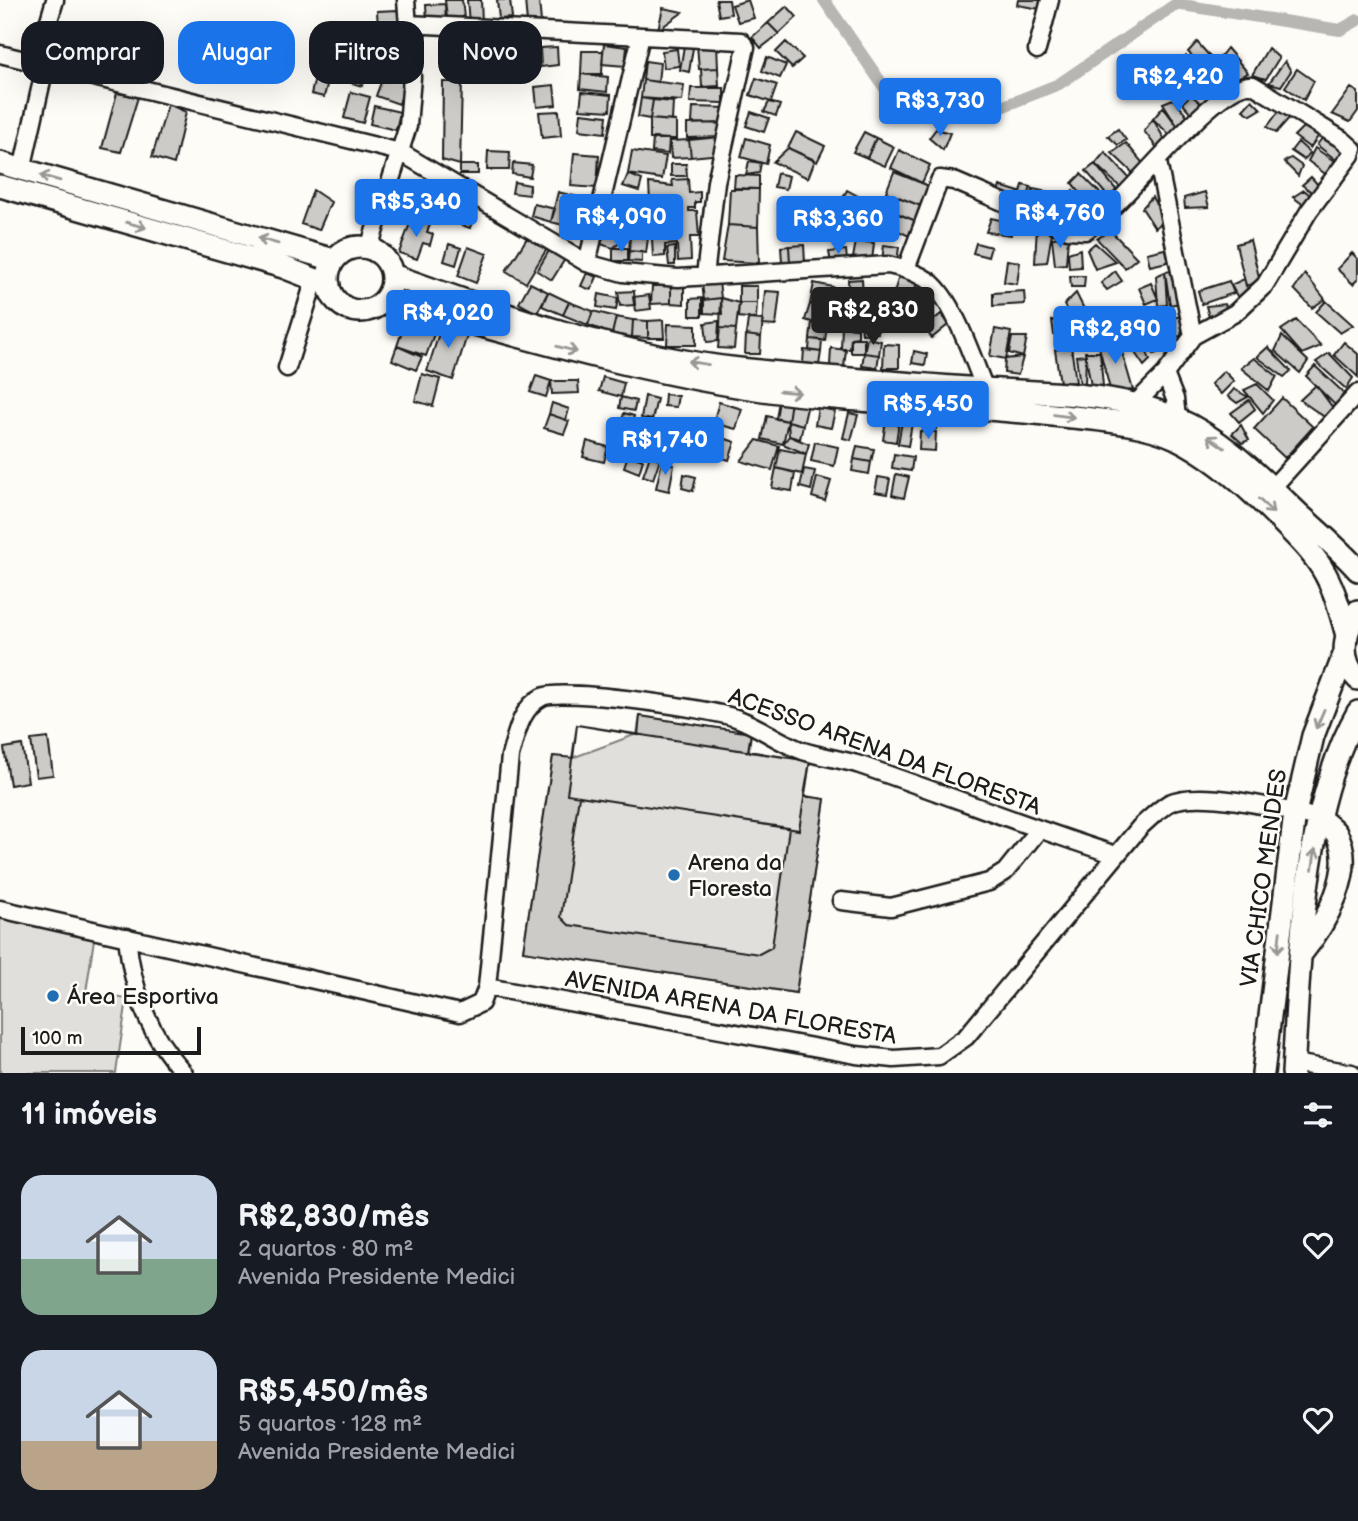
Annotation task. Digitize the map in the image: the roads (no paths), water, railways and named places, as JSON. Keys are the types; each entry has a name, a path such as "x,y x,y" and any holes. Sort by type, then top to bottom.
{"main road":[{"path":"0,163 334,260"},
{"path":"0,186 283,267 322,282 346,308 365,311 383,302 391,290 392,275 384,258 369,248 350,248 334,260 322,282"},
{"path":"392,275 599,340 676,359 736,368 1135,404 1177,419 1232,453 1358,570"},
{"path":"383,302 417,308 683,378 761,390 1034,412 1120,423 1164,433 1208,458 1263,503 1318,558 1329,577 1345,645 1358,679"},
{"name":"VIA CHICO MENDES","path":"1263,1073 1295,813 1313,736 1358,611"},
{"name":"VIA CHICO MENDES","path":"1293,1068 1301,954 1319,818 1340,743 1358,712"},
{"path":"1301,954 1329,916 1341,875 1343,849 1336,833 1319,818"}],"street":[{"path":"50,21 55,0"},
{"path":"406,0 408,21"},
{"path":"1037,50 1050,0"},
{"path":"424,25 741,41 746,47 716,182 705,276"},
{"path":"587,263 641,36"},
{"path":"0,54 21,60"},
{"path":"22,170 37,84"},
{"path":"119,84 400,152 587,263 623,273 705,276 888,265 906,269 931,283 943,296 985,389"},
{"path":"369,248 400,152 411,101 410,84"},
{"path":"906,269 940,179 954,181 1077,232 1085,231 1101,219 1224,94 1245,84 1272,95 1343,140 1353,149 1309,211 1265,285 1235,313 1193,336 1165,374 1135,404"},
{"path":"1158,162 1193,336"},
{"path":"287,368 322,282"},
{"path":"1165,374 1175,399 1177,419"},
{"path":"1272,488 1358,393"},
{"name":"ACESSO ARENA DA FLORESTA","path":"486,987 510,756 518,725 530,707 542,696 572,694 734,717 801,750 858,765 1038,831 1116,855"},
{"name":"AVENIDA ARENA DA FLORESTA","path":"486,987 856,1055 894,1059 939,1056 966,1037 981,1021 1140,827 1170,803 1215,799 1319,818"},
{"path":"841,901 891,907 989,882 1005,872 1038,831"},
{"path":"0,909 460,1013 481,1003 486,987"},
{"path":"128,937 130,961 142,1010 173,1061 184,1073"},
{"path":"1293,1068 1349,1073"}],"waterway":[{"path":"824,0 887,91 999,108 1059,84 1176,4 1340,30 1358,20"}],"place":[{"name":"Arena da Floresta","path":"674,875"},
{"name":"Área Esportiva","path":"53,996"}]}
